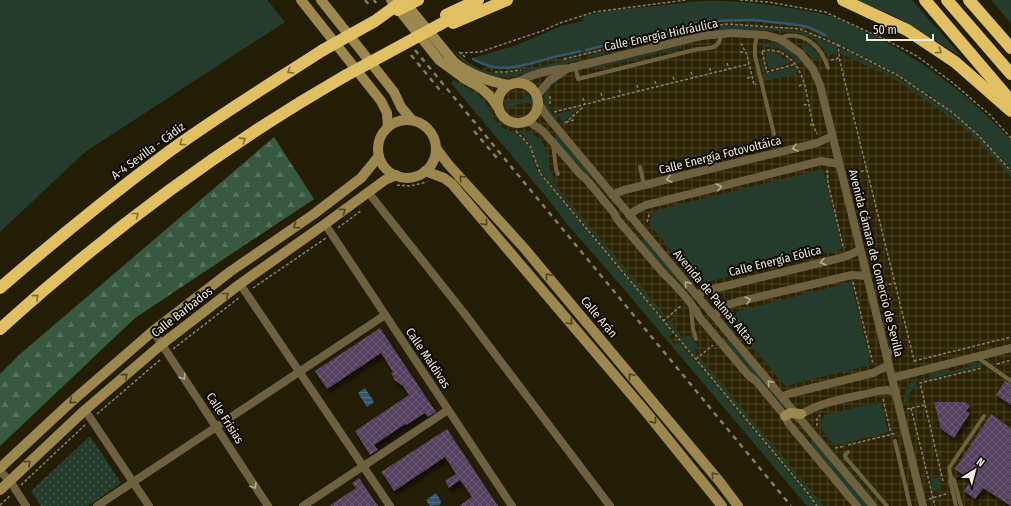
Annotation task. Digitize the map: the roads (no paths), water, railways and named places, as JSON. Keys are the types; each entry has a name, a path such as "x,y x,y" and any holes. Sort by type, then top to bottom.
{"highway":[{"path":"375,22 403,0"},
{"path":"375,22 418,0"},
{"path":"450,19 478,0"},
{"path":"0,329 72,266 141,211 217,156 288,110 345,76 450,19 490,0"},
{"path":"450,19 507,0"},
{"path":"843,0 907,30 949,58 1011,111"},
{"path":"925,0 1011,101"},
{"path":"947,0 1011,74"},
{"path":"969,0 1011,48"},
{"name":"A-4 Sevilla - Cádiz","path":"0,288 73,225 164,155 323,50 375,22"}],"street":[{"path":"301,0 381,101 387,113 388,127"},
{"path":"321,0 394,92 401,107 412,120"},
{"path":"391,0 439,60 486,92 498,107 502,115 509,122 518,123 528,121 537,111 538,99 535,92 528,85 519,82 511,84 501,92 498,96 498,107"},
{"path":"403,0 454,62 463,69 479,77 511,84"},
{"name":"Calle Energía Hidráulica","path":"511,84 529,76 554,69 572,67 685,40 721,34 757,35 775,37 781,40"},
{"name":"Avenida Cámara de Comercio de Sevilla","path":"781,40 800,53 813,69 820,85 923,506"},
{"name":"Calle Energía Hidráulica","path":"538,99 549,81 572,67"},
{"name":"Avenida de Palmas Altas","path":"538,99 546,115 612,195 630,212 696,295 717,312 795,415 873,506"},
{"path":"412,120 424,125 433,135 436,148 434,161 426,171 416,176 406,178 396,176 385,168 379,156 378,145 381,135 388,127 395,122 412,120"},
{"name":"Avenida de Palmas Altas","path":"528,121 540,128 553,142 663,273 669,278 686,303 697,311 700,318 743,370 795,415"},
{"name":"Calle Energía Fotovoltáica","path":"612,195 622,191 817,143 832,136"},
{"name":"Calle Arán","path":"436,148 448,164 524,248 720,482 738,506"},
{"name":"Calle Barbados","path":"0,470 70,403 153,331 231,271 314,214 361,178 379,156"},
{"path":"614,213 620,210 630,212 646,205 821,161 839,164"},
{"path":"426,171 444,178 452,184 646,412 722,506"},
{"name":"Calle Barbados","path":"0,490 85,410 162,344 240,284 368,192 385,180 396,176"},
{"path":"368,192 610,506"},
{"name":"Calle Maldivas","path":"325,224 512,506"},
{"name":"Calle Energía Eólica","path":"696,295 705,291 844,257 860,249"},
{"path":"697,311 703,308 717,312 731,304 853,274 867,276"},
{"path":"240,284 390,506"},
{"path":"97,506 385,315"},
{"name":"Calle Frisias","path":"153,331 268,506"},
{"path":"892,378 1011,348"},
{"path":"782,397 788,394 873,373 888,362"},
{"path":"795,415 819,406 878,391 887,390 896,392"},
{"path":"85,410 149,506"},
{"path":"303,506 448,410"},
{"name":"Avenida de Palmas Altas","path":"795,415 788,423 857,506"},
{"path":"0,470 10,481 26,506"}],"lane":[{"path":"572,67 578,79 698,49 710,48 719,44 721,34"},
{"path":"757,35 755,56 774,134"},
{"path":"781,40 785,36 789,35 810,41 822,52 828,68"},
{"path":"553,142 556,169 558,174"},
{"path":"640,167 644,186"},
{"path":"686,303 692,313 693,328 696,338"},
{"path":"888,362 894,345 894,338"},
{"path":"976,357 1011,381"},
{"path":"961,506 949,468 984,416"},
{"path":"895,441 910,506"},
{"path":"848,452 845,455 846,458 887,506"},
{"path":"952,478 950,480 956,506"}],"water":[{"path":"365,388 374,402 367,407 358,393"},
{"path":"436,493 441,501 440,505 430,506 426,500"}],"waterway":[{"path":"684,26 708,21 754,20 799,25 808,27 825,35"},
{"path":"586,50 677,28"},
{"path":"473,59 492,67 511,68 580,51"}],"railway":[{"path":"365,0 371,7"},
{"path":"415,50 791,506"},
{"path":"411,55 443,94"},
{"path":"474,131 497,158"}]}
